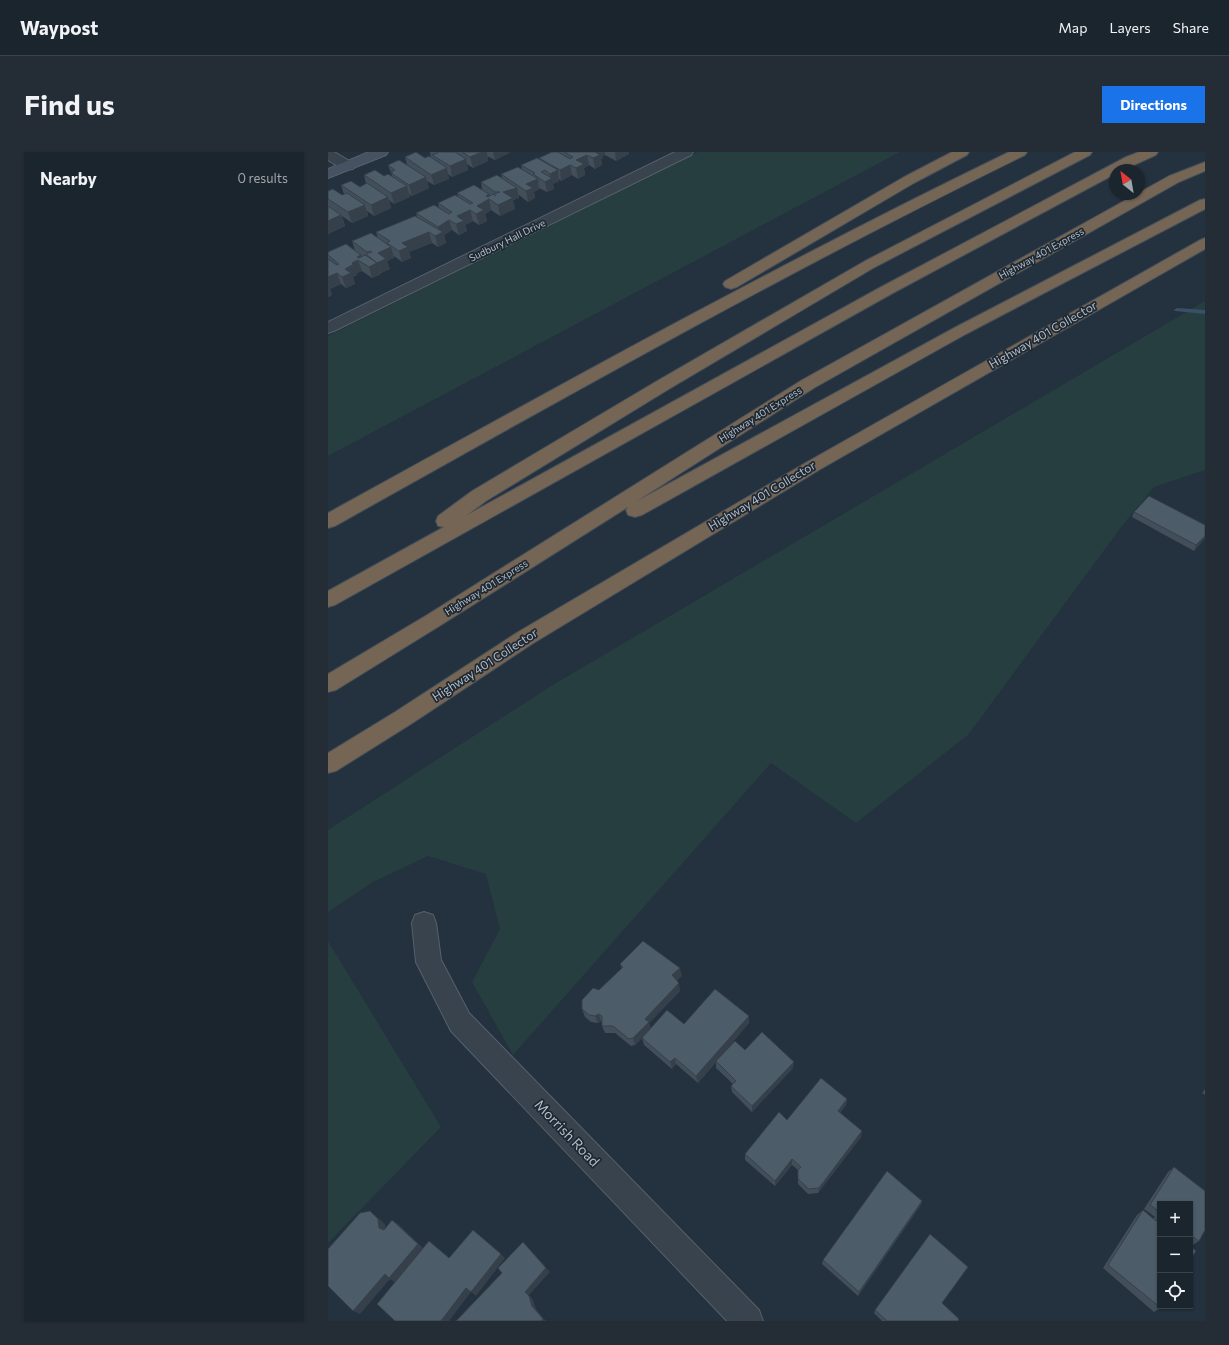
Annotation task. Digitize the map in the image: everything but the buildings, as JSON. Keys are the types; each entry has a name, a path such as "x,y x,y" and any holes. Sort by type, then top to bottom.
{"highway":[{"path":"628,355 696,304 909,180 962,152"},
{"path":"328,521 628,355 927,196 1020,152"},
{"path":"381,570 479,496 670,381 870,264 1085,152"},
{"path":"328,600 887,290 1131,160 1150,152"},
{"name":"Highway 401 Express","path":"328,684 434,620 808,384 1174,179 1205,166"},
{"path":"434,620 960,331 1205,203"},
{"name":"Highway 401 Collector","path":"328,764 403,718 525,638 799,474 1205,243"}],"street":[{"path":"328,174 381,152"},
{"name":"Sudbury Hall Drive","path":"328,328 686,152"},
{"path":"328,154 348,166"},
{"name":"Morrish Road","path":"424,924 429,962 460,1022 748,1321"}],"green space":[{"path":"698,152 900,152 328,456 328,336"},
{"path":"1205,301 1205,470 1154,487 1122,526 968,735 856,823 771,763 513,1055 472,982 500,929 486,874 428,856 373,882 328,912 328,830 551,686"},
{"path":"328,941 441,1127 328,1243"}],"waterway":[{"path":"1177,310 1205,312"}]}
